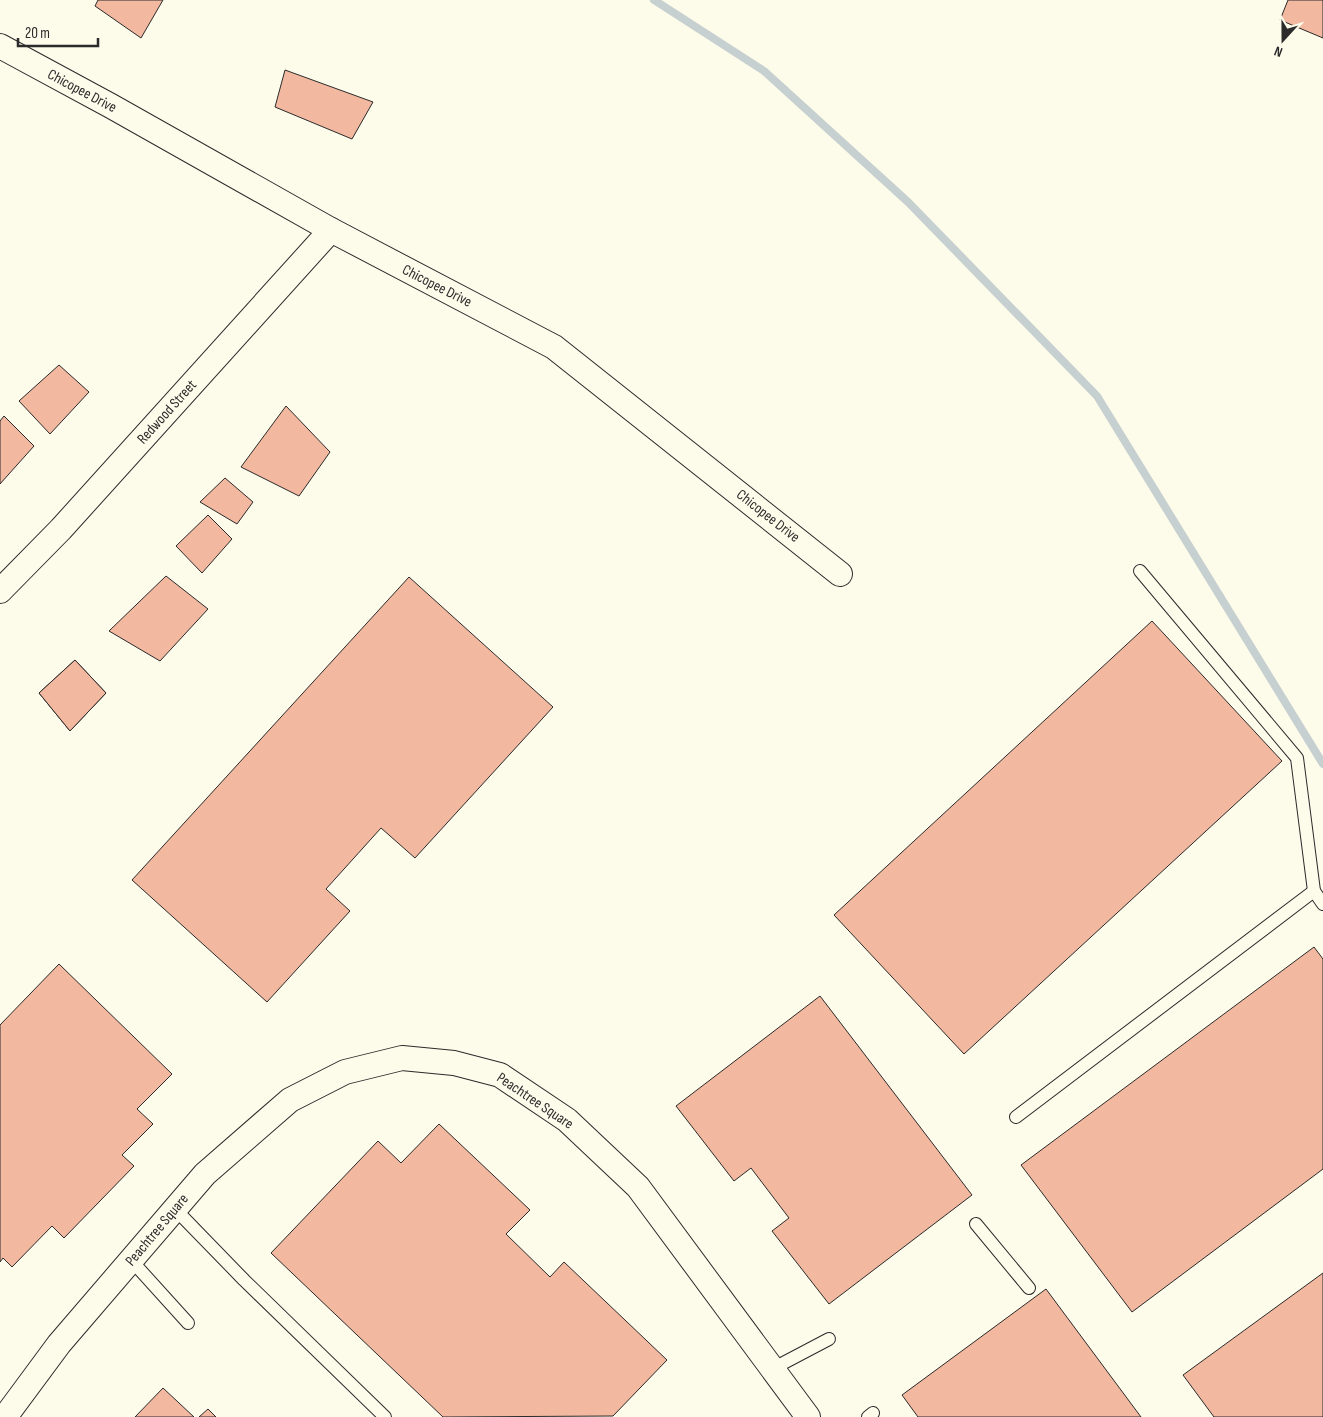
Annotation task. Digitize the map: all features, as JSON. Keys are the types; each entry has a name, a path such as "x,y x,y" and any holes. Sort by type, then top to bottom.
{"street":[{"name":"Chicopee Drive","path":"0,46 331,230 554,347 840,574"},
{"name":"Redwood Street","path":"0,591 61,529 331,230"},
{"name":"Peachtree Square","path":"5,1417 59,1344 205,1174 290,1100 345,1072 402,1058 454,1063 500,1075 567,1120 638,1187 808,1417"}],"lane":[{"path":"1140,570 1297,758 1314,891 1323,904"},
{"path":"1016,1117 1314,891"},
{"path":"174,1209 385,1417"},
{"path":"976,1224 1029,1288"},
{"path":"131,1260 188,1323"},
{"path":"772,1369 829,1339"}],"building":[{"path":"98,0 163,0 141,38 95,6"},
{"path":"1288,0 1323,0 1323,38 1280,20"},
{"path":"285,70 373,102 352,139 275,107"},
{"path":"59,365 89,392 50,434 19,401"},
{"path":"286,406 330,452 299,496 241,467"},
{"path":"4,416 34,446 0,484 0,421"},
{"path":"225,478 253,502 237,524 200,502"},
{"path":"208,515 232,539 202,573 176,546"},
{"path":"166,576 208,609 160,661 109,631"},
{"path":"409,577 553,707 415,858 381,828 326,889 350,911 267,1002 132,880"},
{"path":"1152,621 1282,761 964,1054 834,915"},
{"path":"75,660 106,693 70,731 39,693"},
{"path":"75,660 106,693 70,731 39,693"},
{"path":"1314,947 1323,959 1323,1169 1132,1312 1021,1165"},
{"path":"59,964 172,1074 137,1109 153,1124 122,1155 134,1166 64,1238 52,1226 12,1267 3,1258 0,1262 0,1025"},
{"path":"820,996 972,1195 829,1304 772,1231 789,1218 751,1168 734,1181 676,1106"},
{"path":"439,1124 530,1210 506,1234 550,1277 564,1262 667,1360 613,1416 443,1417 271,1253 378,1141 401,1163"},
{"path":"1323,1273 1323,1417 1214,1417 1183,1375"},
{"path":"1046,1289 1141,1417 918,1417 902,1395"},
{"path":"163,1388 194,1417 135,1417"},
{"path":"208,1409 216,1417 199,1417"}],"waterway":[{"path":"654,0 764,71 908,202 1097,396 1323,764"}]}
